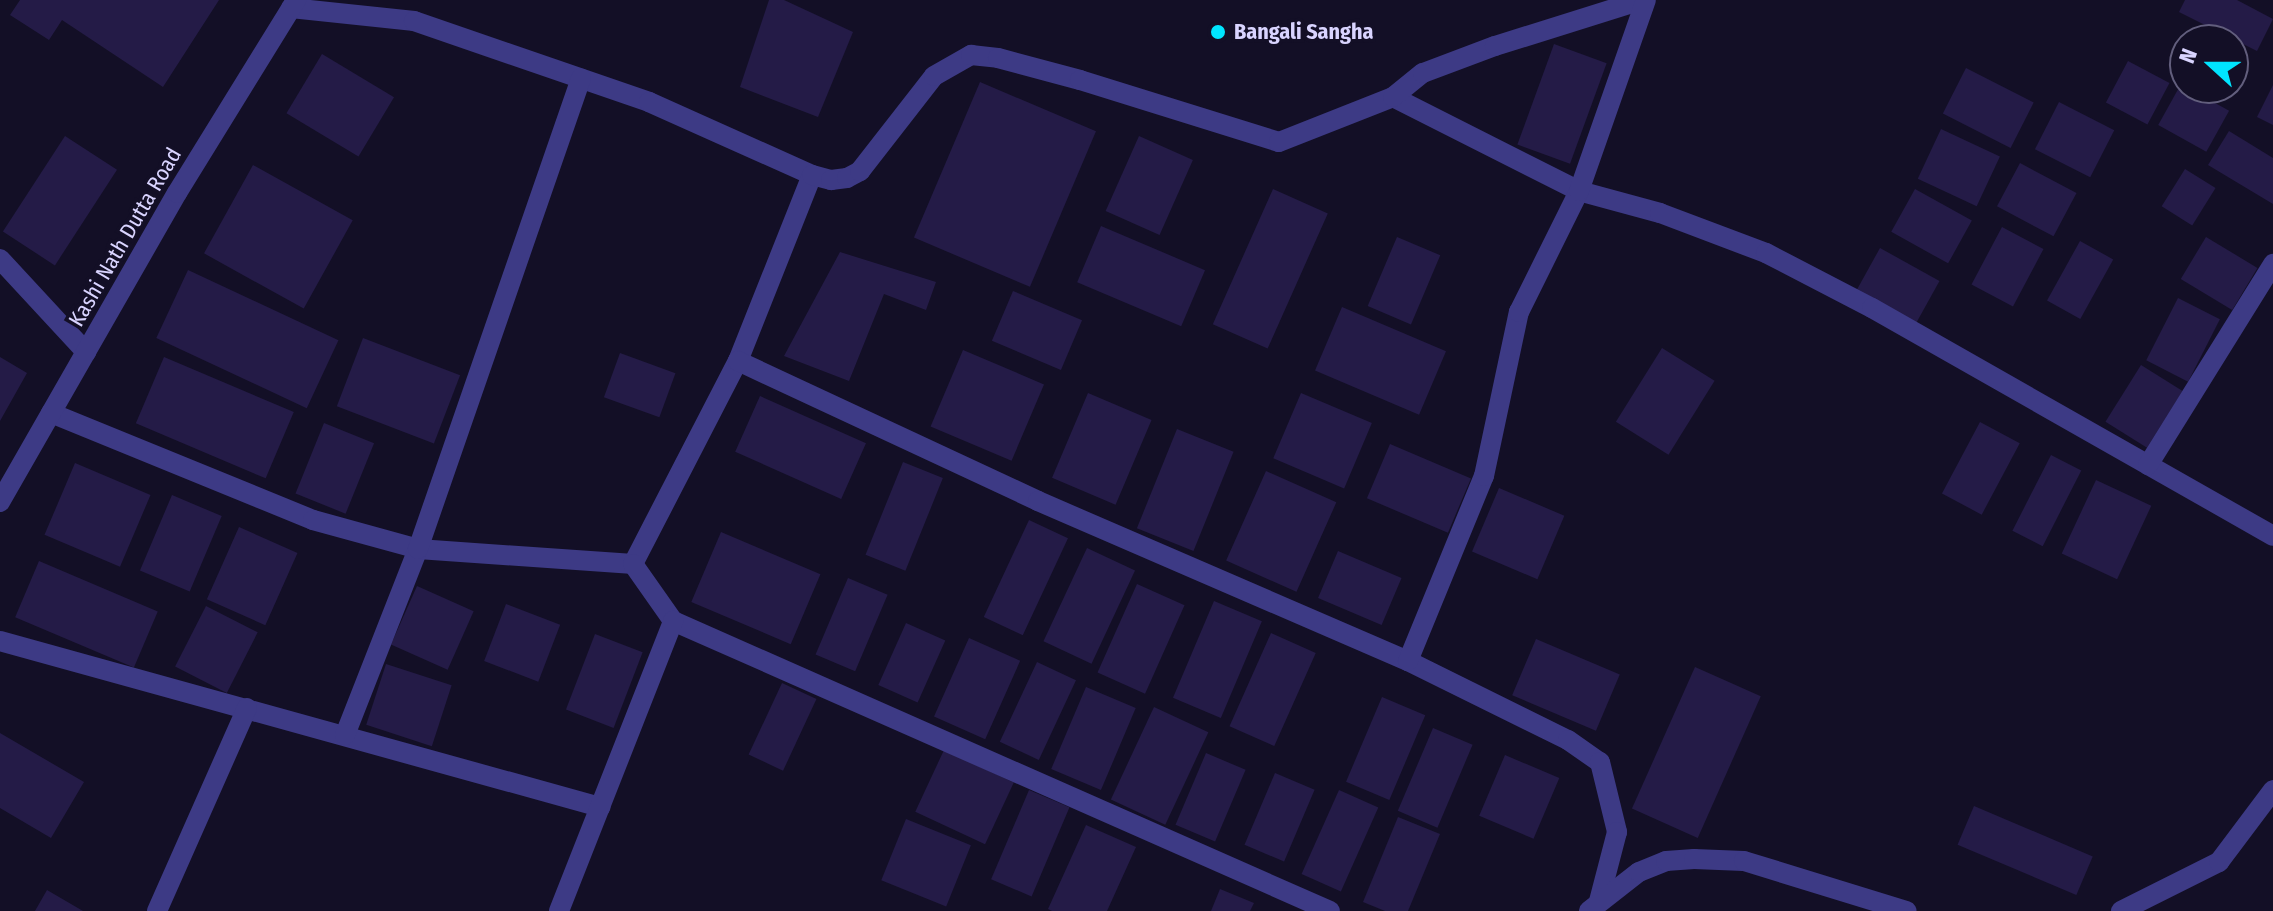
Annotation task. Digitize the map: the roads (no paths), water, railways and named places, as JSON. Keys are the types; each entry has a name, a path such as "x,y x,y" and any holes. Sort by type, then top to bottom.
{"street":[{"path":"293,4 414,21 649,102 812,175 839,179 860,171 934,76 971,55 998,58 1080,80 1279,142 1393,97 1423,73 1495,46 1644,0"},
{"path":"1408,661 1484,476 1519,312 1579,191 1644,0"},
{"name":"Kashi Nath Dutta Road","path":"0,502 177,193 293,4"},
{"path":"345,735 418,549 581,78"},
{"path":"1393,97 1579,191 1660,213 1766,253 1872,308 2273,536"},
{"path":"633,564 738,361 812,175"},
{"path":"0,259 86,352"},
{"path":"2148,465 2273,264"},
{"path":"738,361 1038,501 1408,661 1568,740 1600,762 1617,832 1594,906"},
{"path":"51,413 313,520 418,549 633,564"},
{"path":"633,564 673,621 1330,911"},
{"path":"559,911 673,621"},
{"path":"0,641 600,807"},
{"path":"157,911 247,708"},
{"path":"2121,911 2219,862 2273,790"},
{"path":"1594,906 1639,872 1666,861 1706,860 1744,861 1907,911"}],"place":[{"name":"Bangali Sangha","path":"1218,32"}]}
